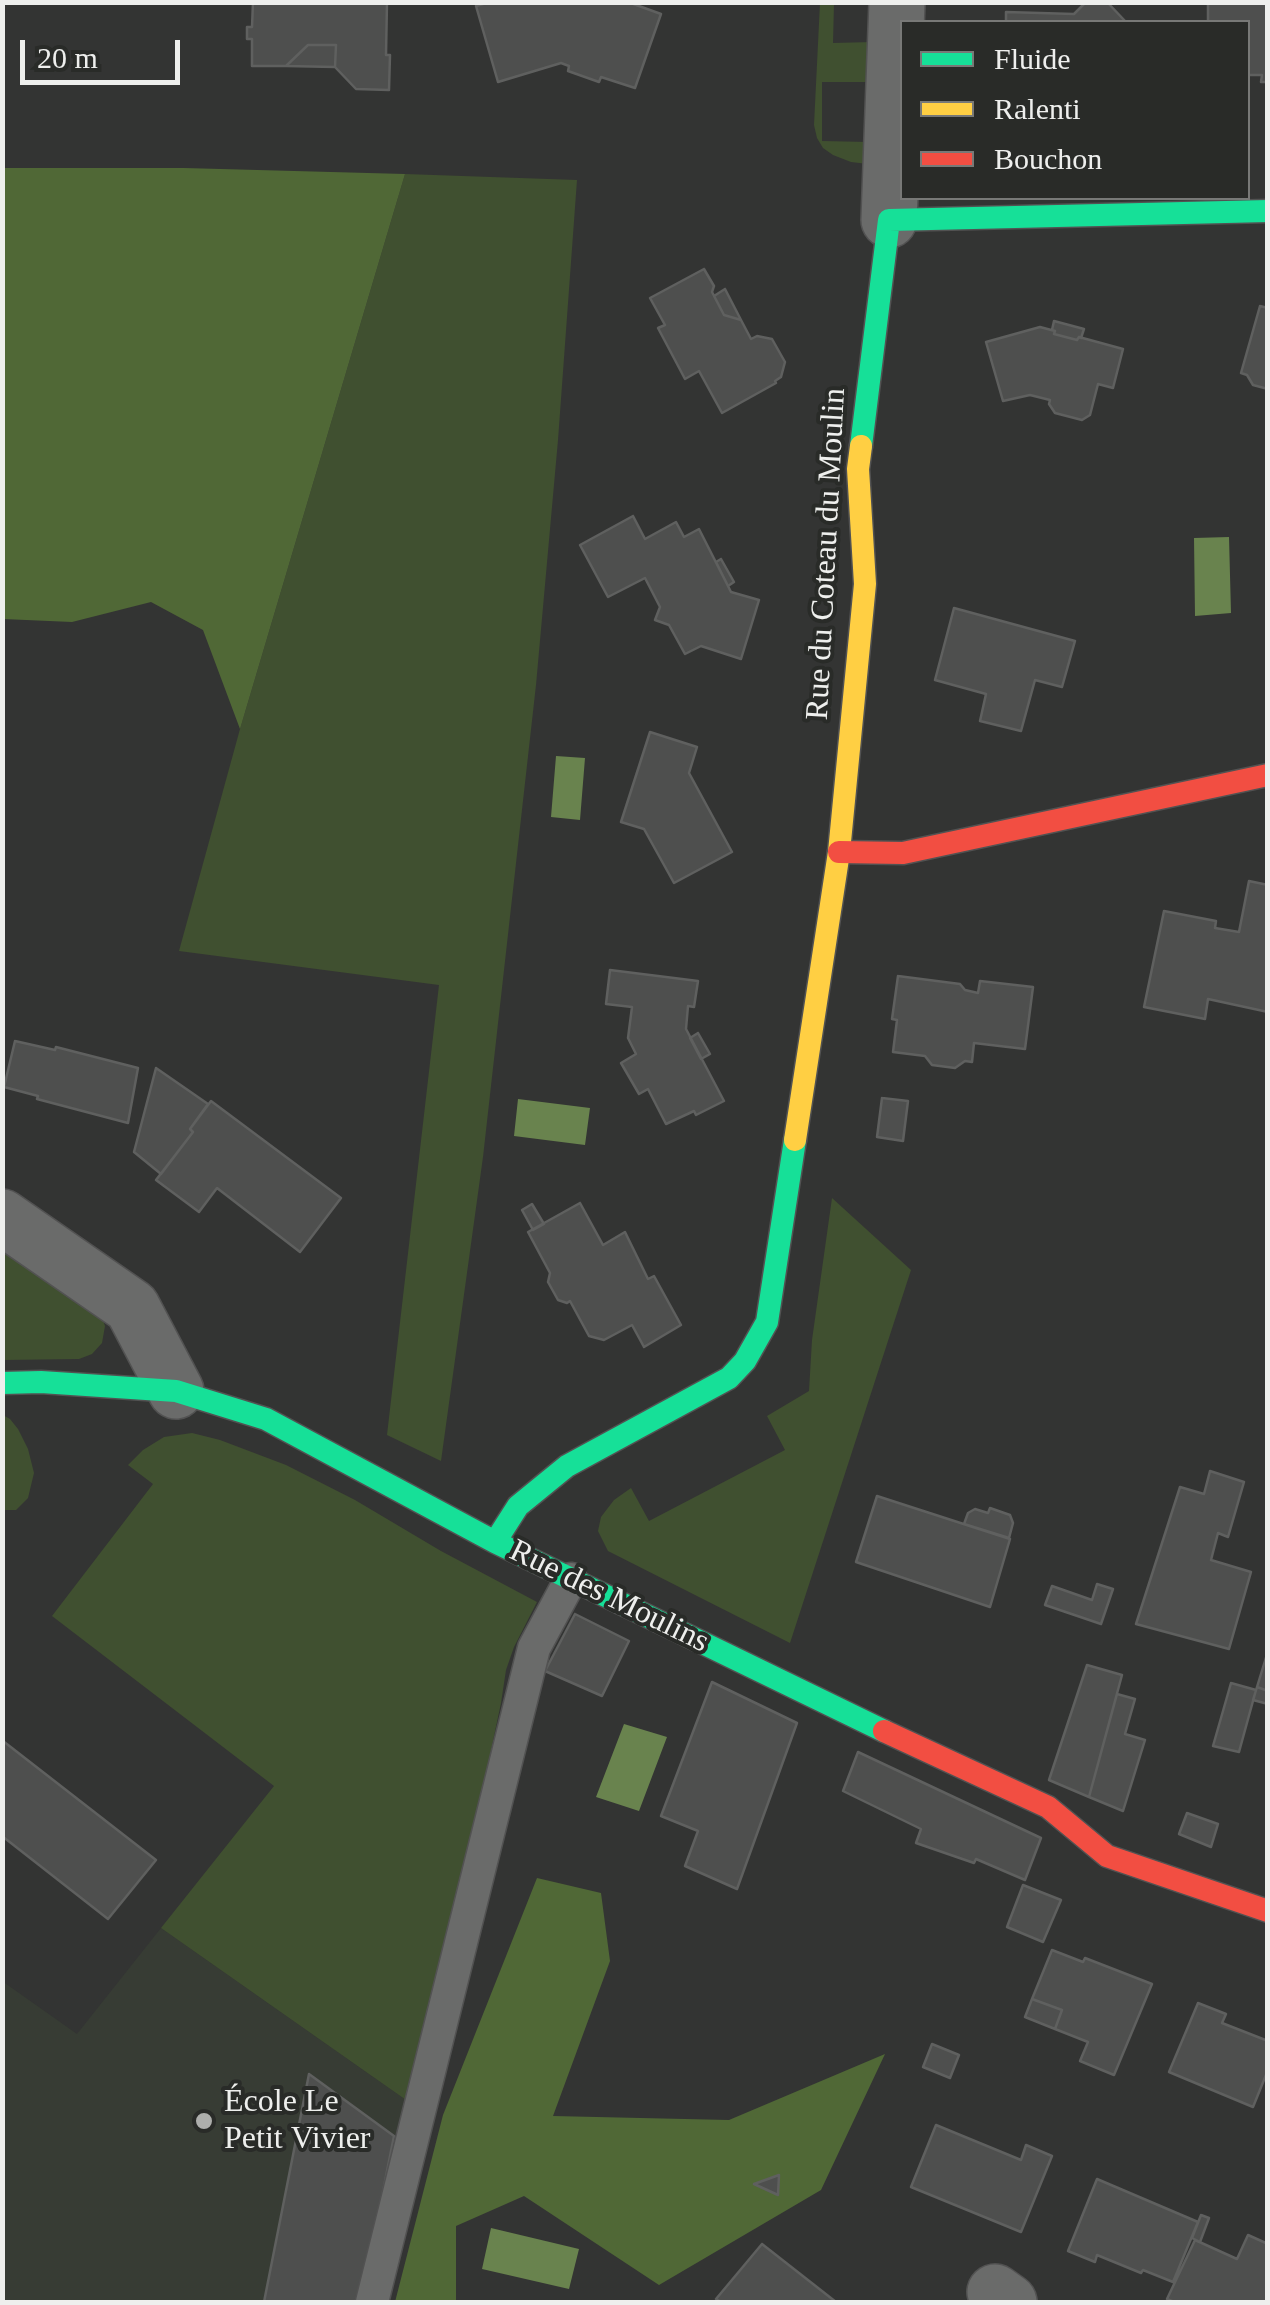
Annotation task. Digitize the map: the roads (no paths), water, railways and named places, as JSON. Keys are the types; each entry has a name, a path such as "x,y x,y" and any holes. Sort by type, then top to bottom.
{"street":[{"path":"897,2 889,220 1268,211"},
{"name":"Rue du Coteau du Moulin","path":"495,1542 518,1506 567,1466 729,1378 746,1360 767,1322 838,852 865,584 858,469 889,220"},
{"path":"838,852 903,852 1268,775"},
{"path":"2,1218 132,1306 176,1391"},
{"name":"Rue des Moulins","path":"2,1383 176,1391 266,1418 495,1542 930,1754 1048,1807 1107,1856 1268,1911"}],"lane":[{"path":"372,2302 534,1648 571,1579"}],"place":[{"name":"École Le Petit Vivier","path":"204,2121"}]}
